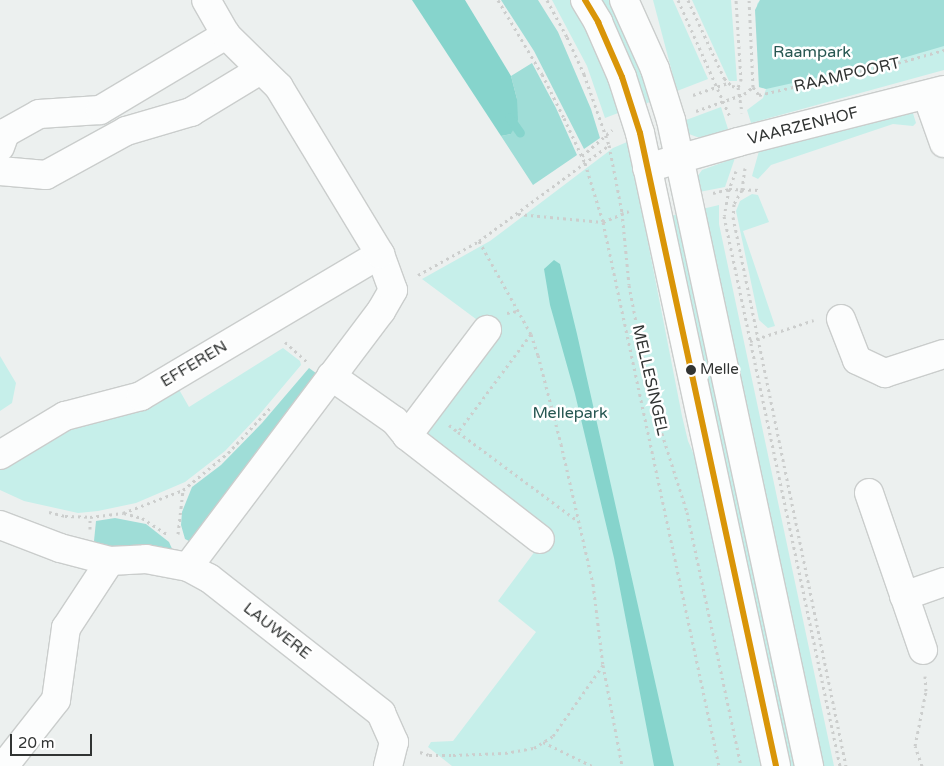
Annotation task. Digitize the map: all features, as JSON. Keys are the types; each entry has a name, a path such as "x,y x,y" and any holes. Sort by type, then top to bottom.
{"street":[{"path":"183,555 332,376 381,311 393,290 380,254 280,87 260,70 226,34 206,0"},
{"path":"585,0 598,22 622,76 640,133 776,766"},
{"path":"624,0 656,69 671,120 809,766"},
{"path":"0,147 5,134 39,114 100,110 226,34"},
{"path":"0,171 46,175 126,131 191,112 260,70"},
{"name":"VAARZENHOF","path":"647,168 748,139 935,92 944,143"},
{"name":"EFFEREN","path":"0,456 64,416 142,396 380,254"},
{"path":"841,319 857,360 885,373 944,354"},
{"path":"407,436 487,330"},
{"path":"332,376 395,421 407,436 540,539"},
{"path":"869,493 923,650"},
{"name":"LAUWERE","path":"0,524 60,548 110,561 183,555 209,578 381,714 391,754"},
{"path":"4,766 56,700 66,628 110,561"},
{"path":"904,596 944,582"}],"path":[{"path":"498,0 542,74 585,163 603,222 719,766"},
{"name":"MELLESINGEL","path":"547,0 568,37 584,74 609,145 622,212 629,285 650,396 687,512 740,766"},
{"path":"678,0 725,102"},
{"path":"688,0 724,78 732,86 738,87"},
{"path":"736,0 741,81 738,87 738,96 748,139 742,190 734,204 733,217 846,766"},
{"path":"671,120 725,102 753,87 749,0"},
{"name":"RAAMPOORT","path":"753,87 759,95 944,50"},
{"path":"393,290 479,240 609,145 640,133"},
{"path":"761,190 729,189 724,216 840,766"},
{"path":"517,214 603,222 622,212"},
{"path":"479,240 531,334 552,410 580,522 593,584 604,665 622,766"},
{"path":"750,341 833,314 841,319"},
{"path":"271,318 288,347 308,363 332,376"},
{"path":"531,334 458,432 580,522"},
{"path":"302,370 314,356"},
{"path":"43,510 66,516 90,517 123,513 183,490 228,454 272,405"},
{"path":"183,490 177,524 183,555"},
{"path":"922,766 915,746 926,691 923,650"},
{"path":"391,754 453,756 504,753 534,748 553,736 604,665"},
{"path":"543,742 592,766"}],"green space":[{"path":"501,0 538,0 558,32 591,109 600,138 584,149 534,51"},
{"path":"552,0 579,0 626,110 605,118 587,66"},
{"path":"593,0 617,0 658,99 639,106"},
{"path":"653,0 673,0 708,79 677,91"},
{"path":"692,0 731,0 737,81 729,81"},
{"name":"Raampark","path":"760,0 944,0 944,70 751,123 747,110 763,98 766,89 759,87 757,4"},
{"name":"Raampark","path":"760,0 944,0 944,46 896,60 766,89 759,87 755,10"},
{"path":"532,63 556,108 577,155 533,185 501,136 511,134 517,99 511,76"},
{"path":"721,107 728,129 706,137 697,137 689,134 678,123"},
{"path":"912,110 916,123 913,126 893,124 771,165 758,179 752,176 759,151"},
{"name":"Mellepark","path":"634,139 651,219 644,222 682,416 688,441 705,480 768,766 452,766 428,747 431,742 453,741 536,632 498,601 547,535 425,434 484,325 422,279 490,241 613,148"},
{"path":"735,158 725,187 694,193 697,177 702,170"},
{"path":"752,194 758,195 769,222 743,231 775,326 768,328 759,320 736,211 740,201"},
{"path":"719,205 719,224 834,766 815,766 698,210"},
{"path":"684,213 801,766 781,766 664,217"},
{"path":"283,348 300,361 301,365 259,415 225,451 185,482 136,503 78,513 24,501 0,490 0,465 57,431 177,386 189,407"},
{"path":"0,356 16,383 12,403 0,411"},
{"path":"309,368 320,376 196,543 185,539 181,525 182,512 192,487 221,465 262,423"},
{"path":"115,518 146,524 169,542 173,551 97,545 94,541 96,521"}],"shaded area":[{"path":"412,0 465,0 511,76 517,99 518,120 511,134 501,136"},
{"path":"554,260 560,264 577,334 674,766 654,766 614,558 575,394 550,305 544,269"}],"waterway":[{"path":"509,117 520,133"}],"transit line":[{"path":"585,0 598,22 622,77 640,133 776,766"}],"place":[{"name":"Melle","path":"691,370"}]}
